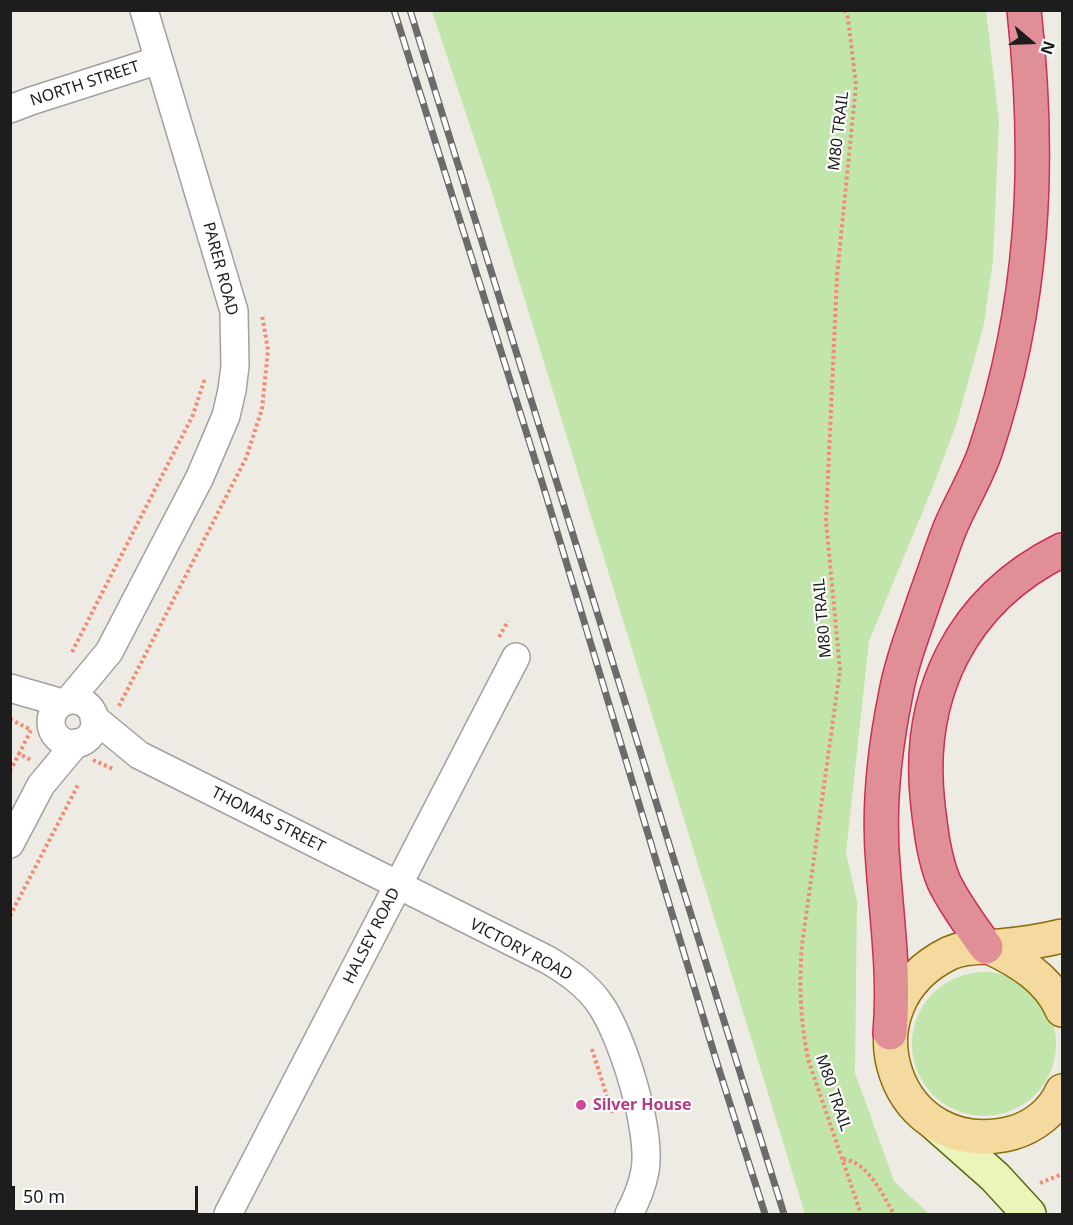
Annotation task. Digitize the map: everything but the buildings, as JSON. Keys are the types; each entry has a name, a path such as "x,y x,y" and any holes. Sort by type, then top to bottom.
{"highway":[{"path":"890,1033 891,971 882,823 882,788 887,741 905,654 950,528 984,455 1007,380 1024,296 1032,221 1034,148 1031,70 1024,10"},
{"path":"988,947 959,910 944,881 933,847 926,792 930,718 944,672 959,642 975,619 1014,579 1062,550"}],"main road":[{"path":"1029,1215 995,1177 918,1111 905,1094 893,1063 890,1033 898,1001 914,979 927,967 958,950 1022,944 1062,936"},
{"path":"988,947 1006,955 1034,973 1053,993 1062,1010"},
{"path":"934,1123 968,1136 989,1138 1012,1133 1034,1124 1047,1114 1059,1099 1062,1090"}],"street":[{"name":"PARER ROAD","path":"10,844 200,477 226,416 232,390 235,366 234,311 144,10"},
{"name":"NORTH STREET","path":"10,109 31,100 159,60"},
{"name":"HALSEY ROAD","path":"228,1215 516,657"},
{"name":"THOMAS STREET","path":"10,688 398,886"},
{"name":"THOMAS STREET","path":"10,693 73,722"},
{"name":"VICTORY ROAD","path":"398,886 566,971 599,1003 609,1018 620,1044 646,1137 645,1171 642,1185 629,1215"}],"path":[{"name":"M80 TRAIL","path":"845,10 848,18 856,85 838,266 826,521 840,670 802,945 799,983 809,1062 861,1215"},
{"path":"72,652 194,415 208,368"},
{"path":"10,771 19,754"},
{"path":"10,916 79,783"},
{"path":"591,1046 615,1122"},
{"path":"843,1159 854,1161 861,1166 882,1193 894,1215"}],"green space":[{"path":"432,11 986,11 999,121 993,260 984,324 957,422 869,641 846,853 857,901 855,1073 894,1181 929,1214 805,1214 490,186"},
{"path":"984,972 998,973 1012,978 1035,993 1050,1016 1055,1030 1055,1058 1050,1072 1035,1095 1012,1110 998,1115 984,1116 970,1115 956,1110 933,1095 918,1072 913,1058 912,1044 913,1030 918,1016 933,993 956,978 970,973"}],"railway":[{"path":"394,10 546,495 717,1063 765,1214"},
{"path":"410,10 784,1214"}],"place":[{"name":"Silver House","path":"581,1105"}]}
